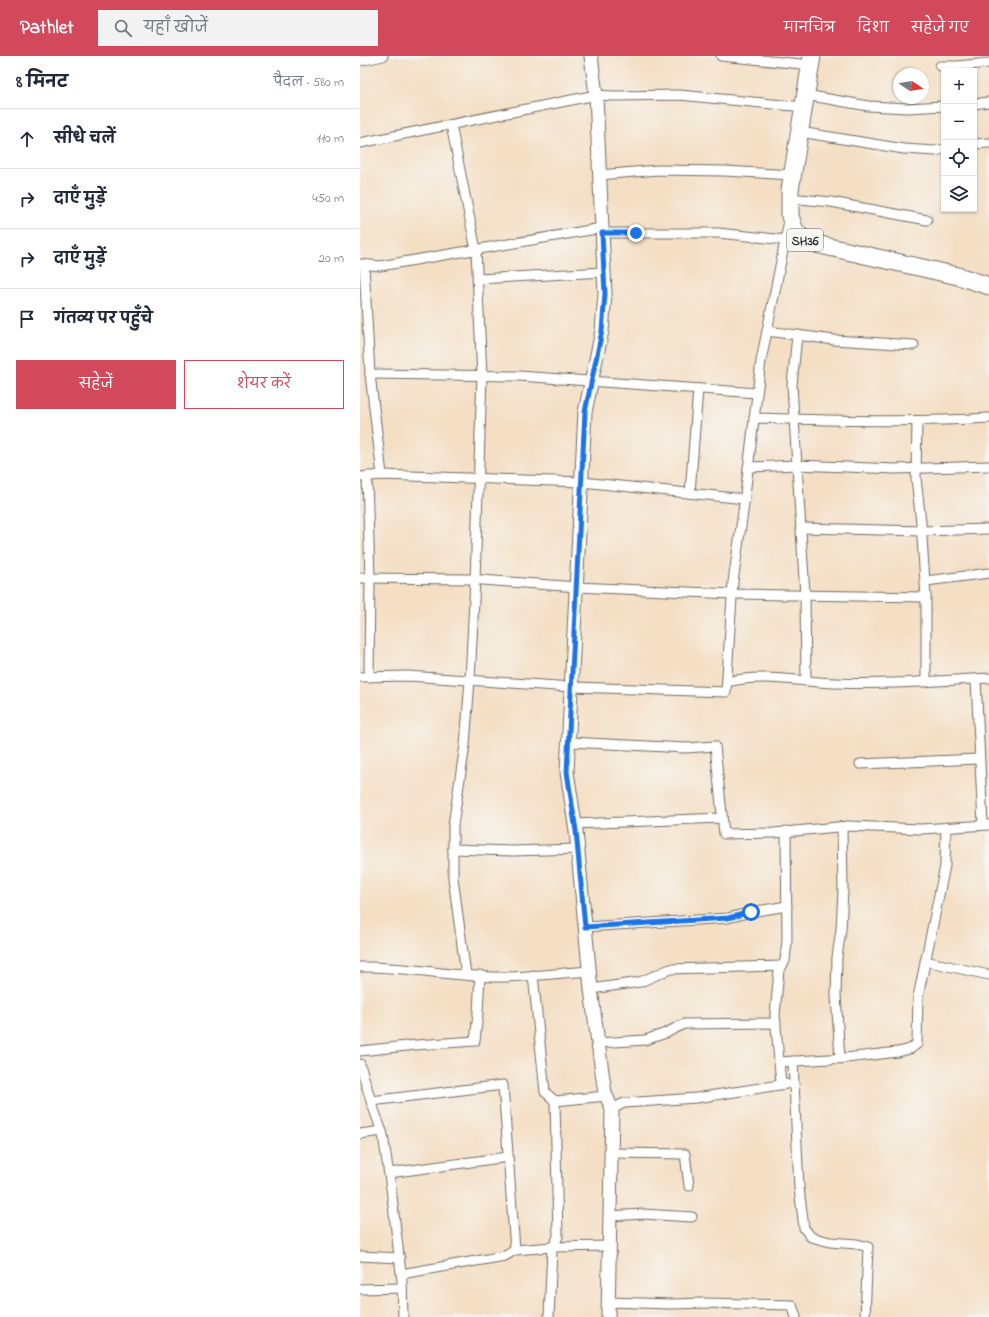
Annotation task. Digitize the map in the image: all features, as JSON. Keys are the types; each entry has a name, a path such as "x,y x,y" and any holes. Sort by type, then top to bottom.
{"highway":[{"name":"SH36","path":"812,61 790,198 790,216 795,231 807,242 958,276 989,286"}],"street":[{"path":"360,61 383,56"},
{"path":"591,56 596,95 605,294 602,331 585,412 567,772 578,849 589,970 598,1043 606,1096 612,1109 608,1317"},
{"path":"721,56 812,61"},
{"path":"940,66 989,63"},
{"path":"360,143 596,95 679,95 907,108 941,106"},
{"path":"977,104 989,102"},
{"path":"451,125 476,250 482,376 470,680 465,745 453,825 453,878 466,975"},
{"path":"800,132 904,149 941,149"},
{"path":"977,144 989,143"},
{"path":"599,175 658,170 724,171 793,175"},
{"path":"790,198 831,202 927,220"},
{"path":"745,499 582,482 382,475 363,476 370,578 364,677 408,676 572,687 726,692 732,594 745,499 761,361 790,216"},
{"path":"382,475 370,374 362,264 380,266 602,230 718,233 785,240"},
{"path":"477,280 604,272"},
{"path":"767,331 834,340 914,345"},
{"path":"797,335 792,385 802,528 805,595 806,680"},
{"path":"370,374 519,376 757,393"},
{"path":"690,493 698,389"},
{"path":"754,418 856,421 942,421 989,418"},
{"path":"917,421 916,478 926,581 926,682"},
{"path":"748,467 797,465 894,468 989,466"},
{"path":"802,528 922,531 989,529"},
{"path":"926,581 989,573"},
{"path":"360,578 475,580 577,587 732,594 926,597"},
{"path":"727,682 741,678 777,678 836,683 926,682 989,678"},
{"path":"569,742 686,748 715,746 724,834 786,832 842,827 921,829 986,825 979,759 976,679"},
{"path":"860,764 979,759"},
{"path":"575,824 722,818"},
{"path":"840,1059 836,995 837,957 841,930 843,890 842,827"},
{"path":"779,1062 840,1059 898,1052 910,1049 917,1044 918,997 945,866 946,827"},
{"path":"781,1084 775,1016 779,970 786,961 786,832"},
{"path":"453,849 512,851 578,849"},
{"path":"585,927 728,918 773,907 787,906"},
{"path":"925,961 989,975"},
{"path":"360,966 380,966 480,976 533,975 589,970"},
{"path":"591,989 640,982 670,969 782,966"},
{"path":"533,975 545,1092 555,1101 558,1237 552,1249 549,1317"},
{"path":"360,1051 474,1041 478,1013 480,976"},
{"path":"598,1043 645,1040 666,1034 684,1024 776,1023"},
{"path":"793,1061 799,1188 804,1228 811,1237 830,1242 857,1244 868,1247 865,1317"},
{"path":"360,1064 382,1131 400,1258 403,1317"},
{"path":"612,1109 624,1103 696,1098 793,1083"},
{"path":"371,1101 503,1085 515,1250"},
{"path":"555,1101 606,1096"},
{"path":"360,1134 382,1131"},
{"path":"612,1153 685,1154 689,1186"},
{"path":"389,1173 508,1157"},
{"path":"610,1216 642,1214 692,1217"},
{"path":"401,1274 505,1256 515,1250 553,1247 610,1246"},
{"path":"360,1256 400,1258"},
{"path":"360,1288 402,1288"},
{"path":"608,1302 792,1305 796,1317"}],"route":[{"path":"636,233 602,233 605,294 602,331 585,412 567,772 576,831 585,927 728,918 751,912"}]}
